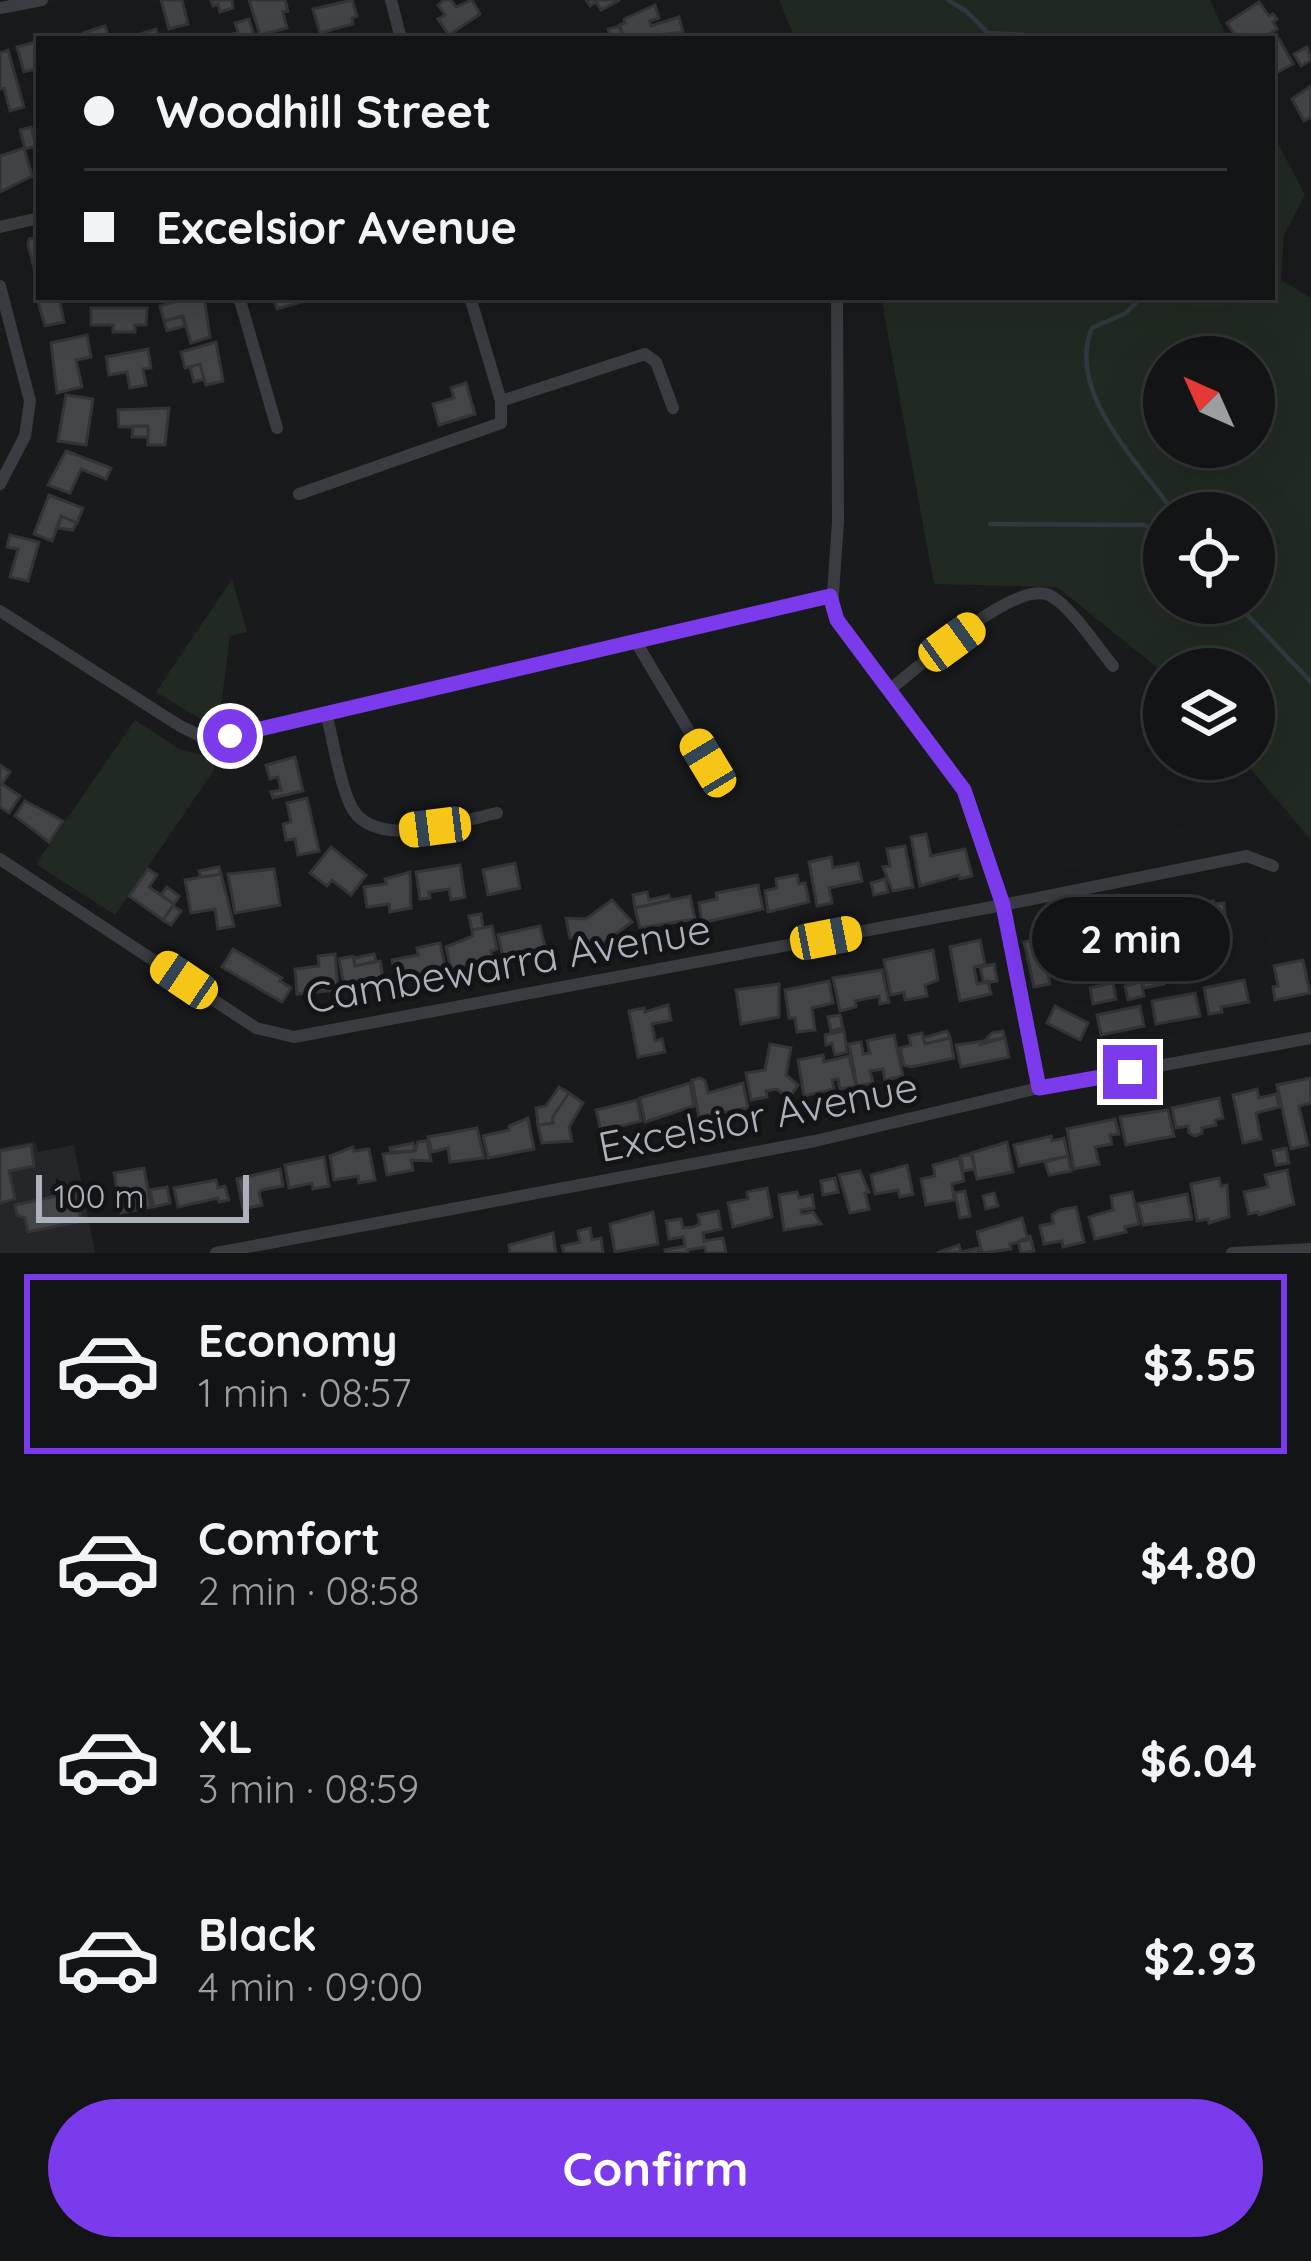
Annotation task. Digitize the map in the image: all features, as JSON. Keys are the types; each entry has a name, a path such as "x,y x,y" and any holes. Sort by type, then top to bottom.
{"street":[{"path":"0,8 42,0"},
{"path":"392,0 400,36"},
{"path":"0,227 36,219"},
{"path":"0,286 30,401 26,436 0,484"},
{"path":"239,300 277,428"},
{"path":"299,494 497,426 503,417 501,400 471,300"},
{"path":"837,300 838,522 830,596 837,620 964,790 1003,905 1039,1088"},
{"path":"501,400 645,354 656,362 674,408"},
{"path":"890,689 996,610 1034,593 1050,596 1064,608 1113,666"},
{"path":"0,611 205,738 830,596"},
{"path":"636,642 708,763"},
{"path":"326,713 350,804 369,825 390,832 497,813"},
{"name":"Cambewarra Avenue","path":"0,859 256,1028 294,1037 1246,856 1273,866"},
{"name":"Excelsior Avenue","path":"216,1253 814,1141 1039,1088 1311,1038"},
{"path":"1232,1253 1311,1250"}],"shaded area":[{"path":"779,0 1210,0 1227,36 794,36"},
{"path":"1275,138 1305,195 1284,235 1281,280 1311,298 1311,840 1260,780 1275,780 1275,648 1143,648 1143,656 1057,587 934,584 882,300 1275,300"},
{"path":"232,579 247,632 230,636 219,722 202,720 156,692"},
{"path":"135,720 179,749 214,758 214,770 115,915 36,864"},
{"path":"35,1141 38,1152 74,1145 95,1253 0,1253 0,1148"}],"building":[{"path":"161,0 182,0 188,24 169,29"},
{"path":"211,0 232,0 233,8 220,12"},
{"path":"249,0 285,0 287,28 260,35"},
{"path":"352,0 357,16 353,24 320,33 313,9"},
{"path":"444,0 456,7 472,0 480,14 449,35 438,19 445,15 438,5"},
{"path":"586,0 620,0 601,10 596,2 590,6"},
{"path":"1259,2 1277,19 1273,22 1277,29 1266,36 1236,36 1227,23"},
{"path":"655,5 659,18 650,21 651,26 679,17 683,32 623,36 619,25"},
{"path":"249,19 254,36 228,36 238,32 235,23"},
{"path":"105,26 108,36 84,36"},
{"path":"620,26 623,36 610,36 608,29"},
{"path":"1279,39 1293,64 1275,73 1275,41"},
{"path":"36,42 36,69 24,72 17,47"},
{"path":"1307,47 1311,60 1301,66 1294,54"},
{"path":"8,50 24,107 10,111 4,88 0,89 0,53"},
{"path":"1311,86 1311,117 1304,121 1292,99"},
{"path":"31,127 36,146 25,149 20,130"},
{"path":"24,148 32,176 0,192 0,156"},
{"path":"36,238 36,272 28,245 29,239"},
{"path":"38,300 60,300 64,322 45,326"},
{"path":"204,300 210,337 191,343 183,316 164,321 160,306"},
{"path":"274,300 308,300 277,309"},
{"path":"91,308 147,308 146,325 135,325 135,332 113,332 113,325 91,325"},
{"path":"182,316 185,326 167,331 164,321"},
{"path":"87,335 91,357 76,360 82,387 57,393 51,343"},
{"path":"216,342 223,381 206,385 200,364 185,368 181,352"},
{"path":"148,349 151,368 143,369 146,385 130,388 127,372 109,375 106,357"},
{"path":"200,364 204,379 194,382 190,367"},
{"path":"466,383 475,414 439,425 433,404 454,398 451,388"},
{"path":"66,395 93,399 86,445 58,441"},
{"path":"169,408 165,445 148,445 148,426 119,427 118,410"},
{"path":"133,426 148,426 148,437 132,437"},
{"path":"66,451 111,468 106,479 81,469 70,493 48,485"},
{"path":"49,495 83,508 77,523 61,516 52,541 34,534"},
{"path":"61,516 76,523 73,530 58,528"},
{"path":"10,535 39,542 28,581 10,577 18,549 7,547"},
{"path":"295,757 303,791 273,798 271,792 281,790 278,777 270,779 266,765"},
{"path":"0,765 10,772 2,784 20,796 9,813 0,807"},
{"path":"307,798 319,851 298,855 295,839 286,840 283,824 291,822 287,803"},
{"path":"25,801 63,821 49,842 15,816"},
{"path":"926,834 931,856 965,849 972,876 920,886 911,837"},
{"path":"905,846 913,887 893,891 883,867 890,866 887,849"},
{"path":"331,847 366,875 351,895 332,880 327,886 310,873"},
{"path":"831,857 833,868 858,863 862,881 829,888 832,903 817,906 809,862"},
{"path":"515,863 520,888 488,895 483,870"},
{"path":"460,865 465,897 451,900 449,889 429,892 430,898 420,899 416,872"},
{"path":"219,867 221,874 201,877 199,871"},
{"path":"148,869 157,875 149,887 174,904 163,920 129,896"},
{"path":"274,869 280,905 235,913 228,874"},
{"path":"410,872 411,908 390,912 389,904 367,907 364,887 386,884 385,879"},
{"path":"221,874 234,926 218,929 215,909 191,913 185,880"},
{"path":"797,875 799,884 805,883 809,902 768,912 765,891 777,888 776,879"},
{"path":"885,879 888,892 874,895 871,883"},
{"path":"758,885 763,909 702,923 699,903 717,899 716,893"},
{"path":"167,887 179,896 174,904 161,895"},
{"path":"647,892 649,900 669,895 670,900 635,908 633,895"},
{"path":"690,896 695,919 640,928 635,908"},
{"path":"612,900 632,922 603,944 577,951 566,918 586,919"},
{"path":"1224,903 1225,917 1187,924 1185,906"},
{"path":"1172,904 1178,942 1152,947 1148,927 1137,929 1134,915"},
{"path":"173,906 181,911 171,925 163,920"},
{"path":"481,914 483,928 472,930 469,916"},
{"path":"1115,917 1125,965 1104,968 1102,959 1092,962 1088,941 1083,942 1080,928"},
{"path":"492,926 497,949 491,951 493,962 451,969 446,947 473,936 472,930"},
{"path":"540,926 546,952 503,957 498,935"},
{"path":"1061,932 1062,936 1069,934 1073,954 1044,959 1050,984 1034,987 1024,942"},
{"path":"980,940 985,964 974,967 977,984 988,981 991,994 960,1001 950,947"},
{"path":"440,943 446,971 396,978 392,960 418,955 417,948"},
{"path":"233,949 282,978 291,988 282,1002 222,967"},
{"path":"933,950 938,980 925,985 927,996 905,1000 904,992 891,995 884,960"},
{"path":"335,954 338,990 297,994 295,969 319,966 318,956"},
{"path":"374,954 376,961 355,966 354,958"},
{"path":"353,956 355,966 380,961 384,982 345,991 339,959"},
{"path":"1303,960 1310,993 1275,1000 1274,966"},
{"path":"994,964 997,981 984,983 980,967"},
{"path":"1160,966 1164,984 1144,988 1141,970"},
{"path":"882,970 889,1002 880,1004 879,996 855,1001 856,1007 840,1011 833,978"},
{"path":"1244,980 1249,1002 1209,1014 1204,988"},
{"path":"829,981 833,1003 812,1008 815,1030 797,1032 795,1018 789,1018 785,990"},
{"path":"1141,982 1144,996 1128,1000 1125,986"},
{"path":"1113,983 1116,999 1093,1004 1090,988"},
{"path":"779,984 779,1017 741,1024 736,990"},
{"path":"1195,993 1200,1016 1156,1024 1152,1001"},
{"path":"668,1005 671,1020 652,1024 655,1041 662,1039 665,1052 638,1057 629,1011"},
{"path":"1055,1006 1088,1023 1080,1040 1047,1023"},
{"path":"1140,1006 1144,1026 1101,1035 1097,1015"},
{"path":"840,1015 843,1028 831,1031 828,1017"},
{"path":"844,1031 847,1052 835,1055 825,1035"},
{"path":"947,1031 950,1038 925,1044 923,1038"},
{"path":"1003,1031 1004,1038 982,1044 992,1033"},
{"path":"922,1033 925,1044 950,1038 954,1058 904,1065 900,1048 911,1045 909,1036"},
{"path":"894,1035 903,1076 885,1080 883,1069 870,1071 873,1083 857,1086 849,1044 861,1042 863,1054 870,1053 867,1041"},
{"path":"1005,1038 1009,1057 961,1067 956,1045"},
{"path":"770,1044 791,1048 786,1075 798,1085 789,1098 776,1089 766,1091 767,1097 751,1100 746,1073 765,1070"},
{"path":"823,1055 824,1062 849,1056 856,1086 840,1089 838,1079 832,1080 834,1089 804,1096 798,1060"},
{"path":"700,1078 708,1093 743,1083 748,1108 699,1117 692,1080"},
{"path":"1311,1078 1311,1103 1299,1106 1308,1145 1291,1149 1277,1085"},
{"path":"690,1083 694,1106 645,1122 640,1098"},
{"path":"559,1087 569,1093 553,1123 538,1125 536,1108 546,1106"},
{"path":"1257,1089 1259,1098 1276,1094 1279,1107 1256,1113 1261,1139 1243,1143 1233,1095"},
{"path":"569,1093 583,1103 569,1127 572,1141 542,1143 538,1125 553,1123"},
{"path":"1219,1098 1223,1118 1215,1120 1216,1125 1202,1128 1195,1136 1188,1126 1176,1128 1172,1108"},
{"path":"637,1100 641,1121 601,1131 596,1110"},
{"path":"1168,1110 1174,1136 1126,1145 1120,1117"},
{"path":"528,1118 534,1149 488,1158 483,1136 509,1130"},
{"path":"1115,1119 1119,1134 1110,1135 1112,1144 1095,1147 1099,1164 1074,1169 1067,1129"},
{"path":"477,1128 484,1158 450,1162 448,1148 432,1152 428,1137"},
{"path":"1051,1136 1052,1141 1064,1138 1068,1156 1019,1166 1014,1145"},
{"path":"427,1141 431,1161 411,1160 413,1170 387,1175 383,1154 415,1151 418,1142"},
{"path":"1007,1142 1013,1172 977,1179 971,1153"},
{"path":"413,1143 415,1151 391,1152 390,1148"},
{"path":"31,1145 34,1166 9,1171 15,1199 0,1203 0,1151"},
{"path":"353,1147 354,1151 369,1149 375,1180 359,1183 358,1176 334,1180 330,1156"},
{"path":"1286,1148 1289,1163 1276,1165 1273,1151"},
{"path":"972,1154 975,1169 963,1171 961,1156"},
{"path":"1068,1156 1071,1171 1049,1175 1045,1162"},
{"path":"324,1157 329,1186 313,1189 312,1183 289,1188 285,1165"},
{"path":"959,1158 964,1181 952,1184 954,1200 926,1205 921,1179 935,1176 933,1165"},
{"path":"907,1165 913,1194 900,1197 898,1190 875,1194 871,1175"},
{"path":"144,1168 151,1207 121,1213 114,1173"},
{"path":"280,1169 283,1186 262,1190 262,1205 243,1209 237,1179"},
{"path":"1287,1170 1294,1204 1249,1214 1244,1192 1268,1187 1265,1175"},
{"path":"860,1171 869,1192 865,1193 869,1209 850,1213 839,1175"},
{"path":"835,1178 838,1192 823,1195 821,1181"},
{"path":"1219,1178 1221,1186 1227,1185 1229,1217 1197,1221 1191,1184"},
{"path":"216,1180 218,1188 225,1186 229,1200 178,1207 174,1188"},
{"path":"167,1187 170,1203 154,1207 150,1190"},
{"path":"767,1188 772,1217 733,1227 728,1203"},
{"path":"965,1191 970,1216 960,1218 955,1193"},
{"path":"75,1192 81,1221 28,1232 25,1218 17,1215 15,1205"},
{"path":"797,1192 799,1198 812,1195 814,1208 801,1210 802,1214 813,1212 821,1224 784,1230 779,1195"},
{"path":"1132,1192 1139,1224 1095,1239 1089,1217 1113,1210 1111,1196"},
{"path":"994,1193 998,1206 986,1209 983,1196"},
{"path":"1187,1194 1192,1219 1143,1225 1138,1204"},
{"path":"1076,1207 1084,1242 1063,1247 1062,1241 1044,1244 1040,1226 1053,1223 1052,1215 1060,1210"},
{"path":"718,1211 721,1229 703,1233 704,1241 723,1238 726,1253 706,1253 705,1247 666,1253 685,1246 683,1237 669,1239 666,1221 681,1219 683,1228 693,1227 700,1224 698,1215"},
{"path":"653,1212 658,1244 615,1252 610,1224"},
{"path":"1022,1218 1028,1240 1010,1244 1011,1249 982,1253 977,1232"},
{"path":"590,1228 592,1240 601,1238 603,1253 564,1253 562,1246 580,1242 578,1231"},
{"path":"553,1233 556,1253 510,1253 509,1245"},
{"path":"1030,1236 1034,1251 1021,1253 1018,1242"},
{"path":"959,1245 961,1252 978,1248 979,1253 937,1253"}],"waterway":[{"path":"948,0 988,33 1024,36"},
{"path":"1139,300 1126,313 1092,328 1086,352 1088,377 1110,425 1158,492"},
{"path":"990,524 1143,525"},
{"path":"1256,624 1311,682"}],"route":[{"path":"230,736 830,596 837,620 964,790 1003,905 1039,1088 1130,1072"}]}
